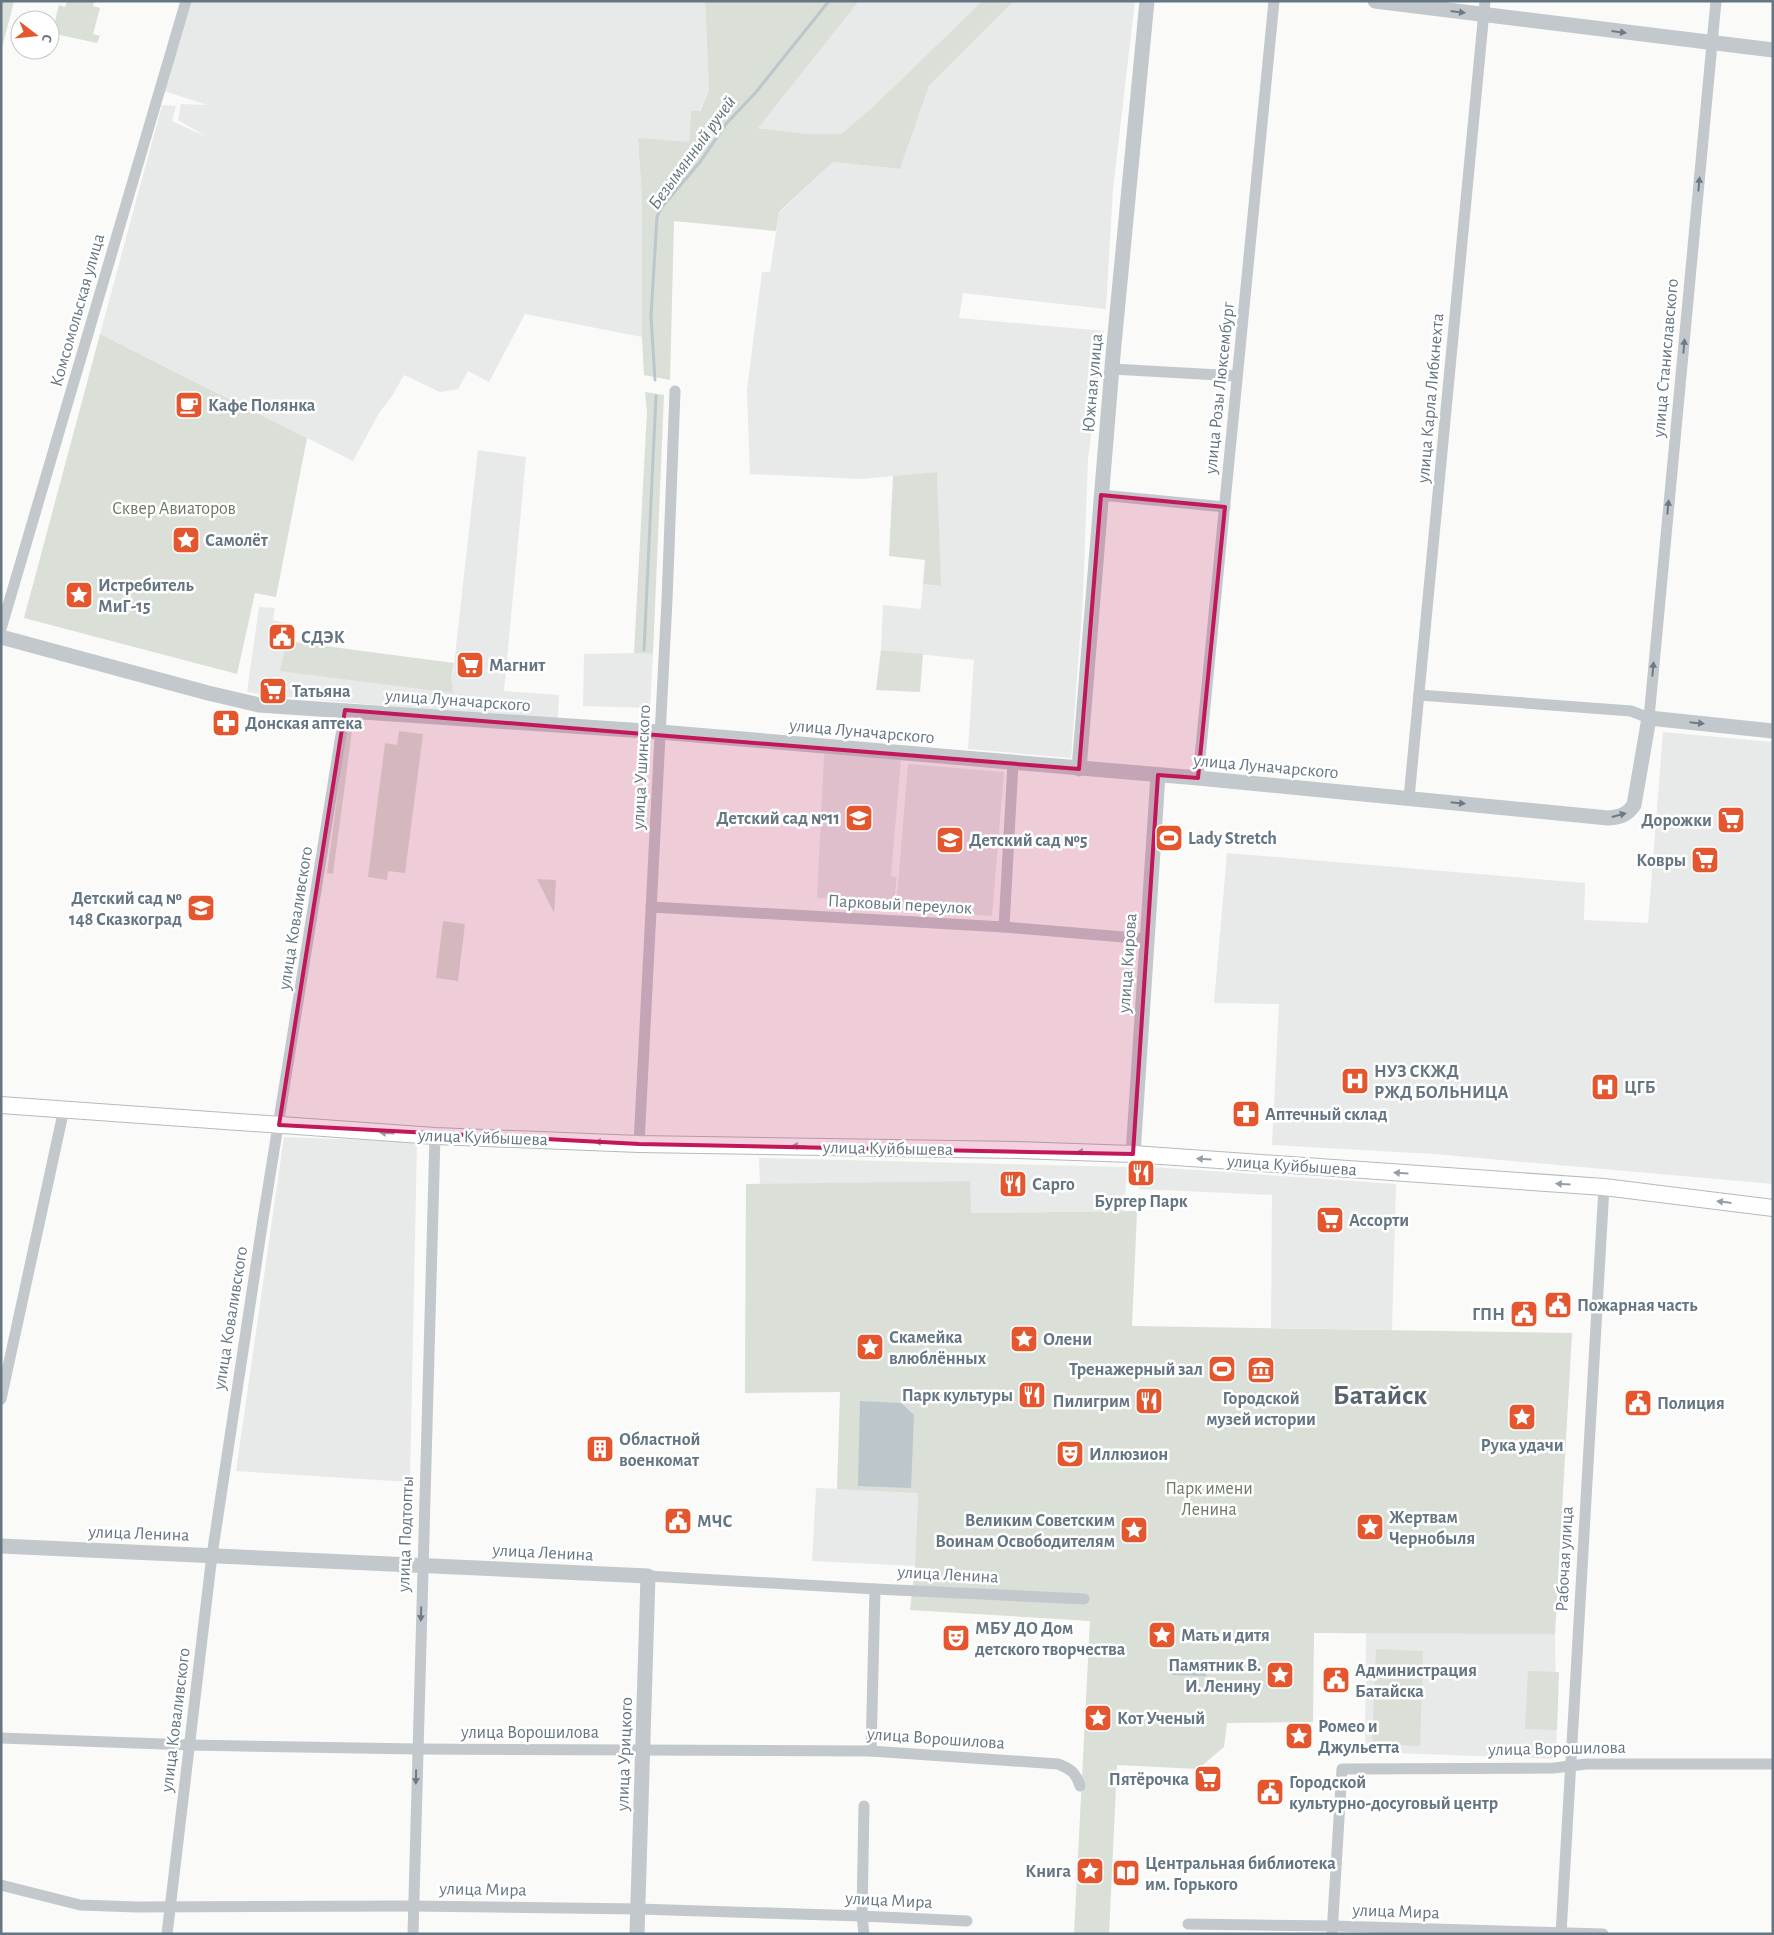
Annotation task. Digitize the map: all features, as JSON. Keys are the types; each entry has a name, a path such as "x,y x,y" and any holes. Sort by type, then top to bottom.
{"main road":[{"name":"улица Куйбышева","path":"1,1105 435,1136 639,1144 1017,1150 1133,1154 1604,1187 1773,1208"}],"street":[{"name":"Комсомольская улица","path":"1,629 186,1"},
{"name":"Южная улица","path":"1079,769 1112,369 1147,1"},
{"name":"улица Розы Люксембург","path":"1198,778 1274,1"},
{"path":"1375,1 1484,8 1712,43 1773,50"},
{"name":"улица Станиславского","path":"1649,718 1716,1"},
{"name":"улица Карла Либкнехта","path":"1409,798 1484,8"},
{"path":"1112,369 1238,376"},
{"name":"улица Ушинского","path":"639,1144 675,391"},
{"path":"1101,495 1225,507"},
{"name":"улица Луначарского","path":"1,636 241,701 276,706 660,732 1198,778 1608,818 1620,817 1629,812 1634,805 1649,718"},
{"path":"1419,695 1631,711 1649,718 1773,731"},
{"name":"улица Коваливского","path":"167,1934 212,1555 261,1229 345,710"},
{"path":"1004,927 1013,763"},
{"name":"улица Кирова","path":"1133,1154 1158,775"},
{"name":"Парковый переулок","path":"651,906 1004,927 1147,939"},
{"path":"1,1399 64,1109"},
{"name":"улица Подтопты","path":"413,1934 435,1136"},
{"name":"Рабочая улица","path":"1561,1934 1604,1187"},
{"name":"улица Ленина","path":"1,1546 648,1576 1084,1599"},
{"name":"улица Урицкого","path":"637,1934 648,1576"},
{"path":"871,1751 875,1589"},
{"name":"улица Ворошилова","path":"1,1738 189,1746 871,1751 1058,1764 1073,1770 1080,1786"},
{"name":"улица Ворошилова","path":"1332,1930 1342,1769 1570,1766 1586,1764 1773,1764"},
{"path":"864,1806 862,1916 864,1934"},
{"name":"улица Мира","path":"1,1885 80,1904 638,1909 967,1921"},
{"name":"улица Мира","path":"1188,1924 1332,1930 1603,1934"}],"highlighted area":[{"path":"1101,495 1225,507 1198,778 1158,775 1133,1154 639,1144 279,1125 345,710 1079,769"}],"shaded area":[{"path":"190,1 705,1 709,90 699,111 691,112 689,143 638,139 642,199 642,337 525,314 489,382 468,371 458,389 440,392 404,375 392,396 379,413 353,461 100,334 162,105 176,106 172,121 207,137 178,120 181,104 207,105 164,91"},
{"path":"859,1 982,1 874,106 841,134 808,134 757,128"},
{"path":"1014,1 1135,1 1113,189 1106,309 963,293 959,318 1104,331 1088,459 1083,598 1071,758 968,749 974,660 881,650 883,605 921,609 923,584 940,586 937,472 861,479 750,474 747,390 762,272 770,272 779,213 833,162 900,169 929,86"},
{"path":"478,450 526,457 504,691 559,695 558,719 488,715 247,692 259,607 275,608 273,620 289,624 284,658 453,674"},
{"path":"584,654 653,654 650,708 583,706"},
{"path":"1663,732 1773,742 1773,1184 1434,1154 1272,1145 1279,1004 1214,1003 1227,853 1585,883 1584,920 1648,923"},
{"name":"Детский сад №11","path":"824,754 901,759 891,876 897,877 894,901 817,898"},
{"name":"Детский сад №5","path":"908,764 1004,772 992,916 896,908"},
{"path":"284,1137 417,1142 410,1482 236,1471"},
{"path":"759,1158 1127,1167 1124,1211 970,1213 970,1181 760,1184"},
{"path":"1138,1166 1396,1184 1392,1330 1271,1328 1272,1195 1139,1189"},
{"path":"860,1401 901,1403 914,1415 911,1488 858,1486"},
{"path":"816,1488 918,1492 915,1566 812,1561"},
{"path":"1366,1633 1555,1634 1557,1759 1365,1752"},
{"path":"1172,1667 1206,1667 1206,1676 1172,1675"}],"green space":[{"path":"1,1 14,1 12,10 10,10 1,52"},
{"path":"67,1 94,1 93,6 100,8 93,34 100,36 97,43 60,35 60,10 58,10 59,5 65,7"},
{"path":"705,1 859,1 758,128 808,134 841,134 874,106 982,1 1014,1 929,86 900,169 833,162 779,212 776,231 674,221 670,380 644,375 642,337 642,199 638,138 689,142 691,111 700,111 709,90"},
{"name":"Сквер Авиаторов","path":"100,334 307,438 276,597 255,593 237,674 24,618"},
{"path":"645,392 664,395 653,654 634,653 647,412"},
{"path":"937,472 941,586 923,584 925,560 889,556 893,476"},
{"path":"287,641 454,663 451,678 453,693 280,671"},
{"path":"881,650 923,654 920,692 876,690"},
{"path":"346,730 352,731 333,874 327,873"},
{"path":"399,731 423,734 405,873 388,871 387,880 368,877 385,743 397,745"},
{"path":"537,879 556,880 554,913"},
{"path":"443,921 465,924 458,981 436,978"},
{"name":"Парк имени Ленина","path":"970,1181 971,1213 1137,1211 1132,1326 1572,1333 1555,1634 1314,1633 1313,1722 1227,1723 1224,1747 1198,1769 1117,1765 1109,1934 1074,1934 1090,1621 910,1610 915,1566 918,1493 837,1489 840,1392 745,1393 746,1184"},
{"path":"1376,1649 1423,1651 1420,1746 1372,1744"},
{"path":"1528,1671 1559,1672 1557,1730 1525,1729"}],"waterway":[{"name":"Безымянный ручей","path":"655,380 651,316 657,217 661,208 700,162 726,124 756,92 829,1"},
{"path":"644,650 656,396"}],"place":[{"name":"Кафе Полянка","path":"189,405"},
{"name":"Самолёт","path":"186,540"},
{"name":"Истребитель МиГ-15","path":"79,595"},
{"name":"СДЭК","path":"282,637"},
{"name":"Магнит","path":"470,665"},
{"name":"Татьяна","path":"273,691"},
{"name":"Донская аптека","path":"226,723"},
{"name":"Детский сад №11","path":"859,818"},
{"name":"Дорожки","path":"1731,820"},
{"name":"Lady Stretch","path":"1169,838"},
{"name":"Детский сад №5","path":"950,840"},
{"name":"Ковры","path":"1705,860"},
{"name":"Детский сад № 148 Сказкоград","path":"201,908"},
{"name":"НУЗ СКЖД РЖД БОЛЬНИЦА","path":"1355,1081"},
{"name":"ЦГБ","path":"1605,1087"},
{"name":"Аптечный склад","path":"1246,1114"},
{"name":"Бургер Парк","path":"1141,1173"},
{"name":"Сарго","path":"1013,1184"},
{"name":"Ассорти","path":"1330,1220"},
{"name":"Пожарная часть","path":"1558,1305"},
{"name":"ГПН","path":"1524,1314"},
{"name":"Олени","path":"1024,1339"},
{"name":"Скамейка влюблённых","path":"870,1347"},
{"name":"Тренажерный зал","path":"1222,1369"},
{"name":"Городской музей истории","path":"1261,1370"},
{"name":"Парк культуры","path":"1032,1395"},
{"name":"Пилигрим","path":"1149,1401"},
{"name":"Полиция","path":"1638,1403"},
{"name":"Рука удачи","path":"1522,1417"},
{"name":"Областной военкомат","path":"600,1449"},
{"name":"Иллюзион","path":"1070,1454"},
{"name":"МЧС","path":"678,1521"},
{"name":"Жертвам Чернобыля","path":"1370,1527"},
{"name":"Великим Советским Воинам Освободителям","path":"1134,1530"},
{"name":"Мать и дитя","path":"1162,1635"},
{"name":"МБУ ДО Дом детского творчества","path":"956,1638"},
{"name":"Памятник В. И. Ленину","path":"1280,1675"},
{"name":"Администрация Батайска","path":"1336,1680"},
{"name":"Кот Ученый","path":"1098,1718"},
{"name":"Ромео и Джульетта","path":"1299,1736"},
{"name":"Пятёрочка","path":"1208,1779"},
{"name":"Городской культурно-досуговый центр","path":"1270,1792"},
{"name":"Книга","path":"1090,1871"},
{"name":"Центральная библиотека им. Горького","path":"1126,1873"}],"district":[{"name":"Батайск","path":"1380,1394"}]}
